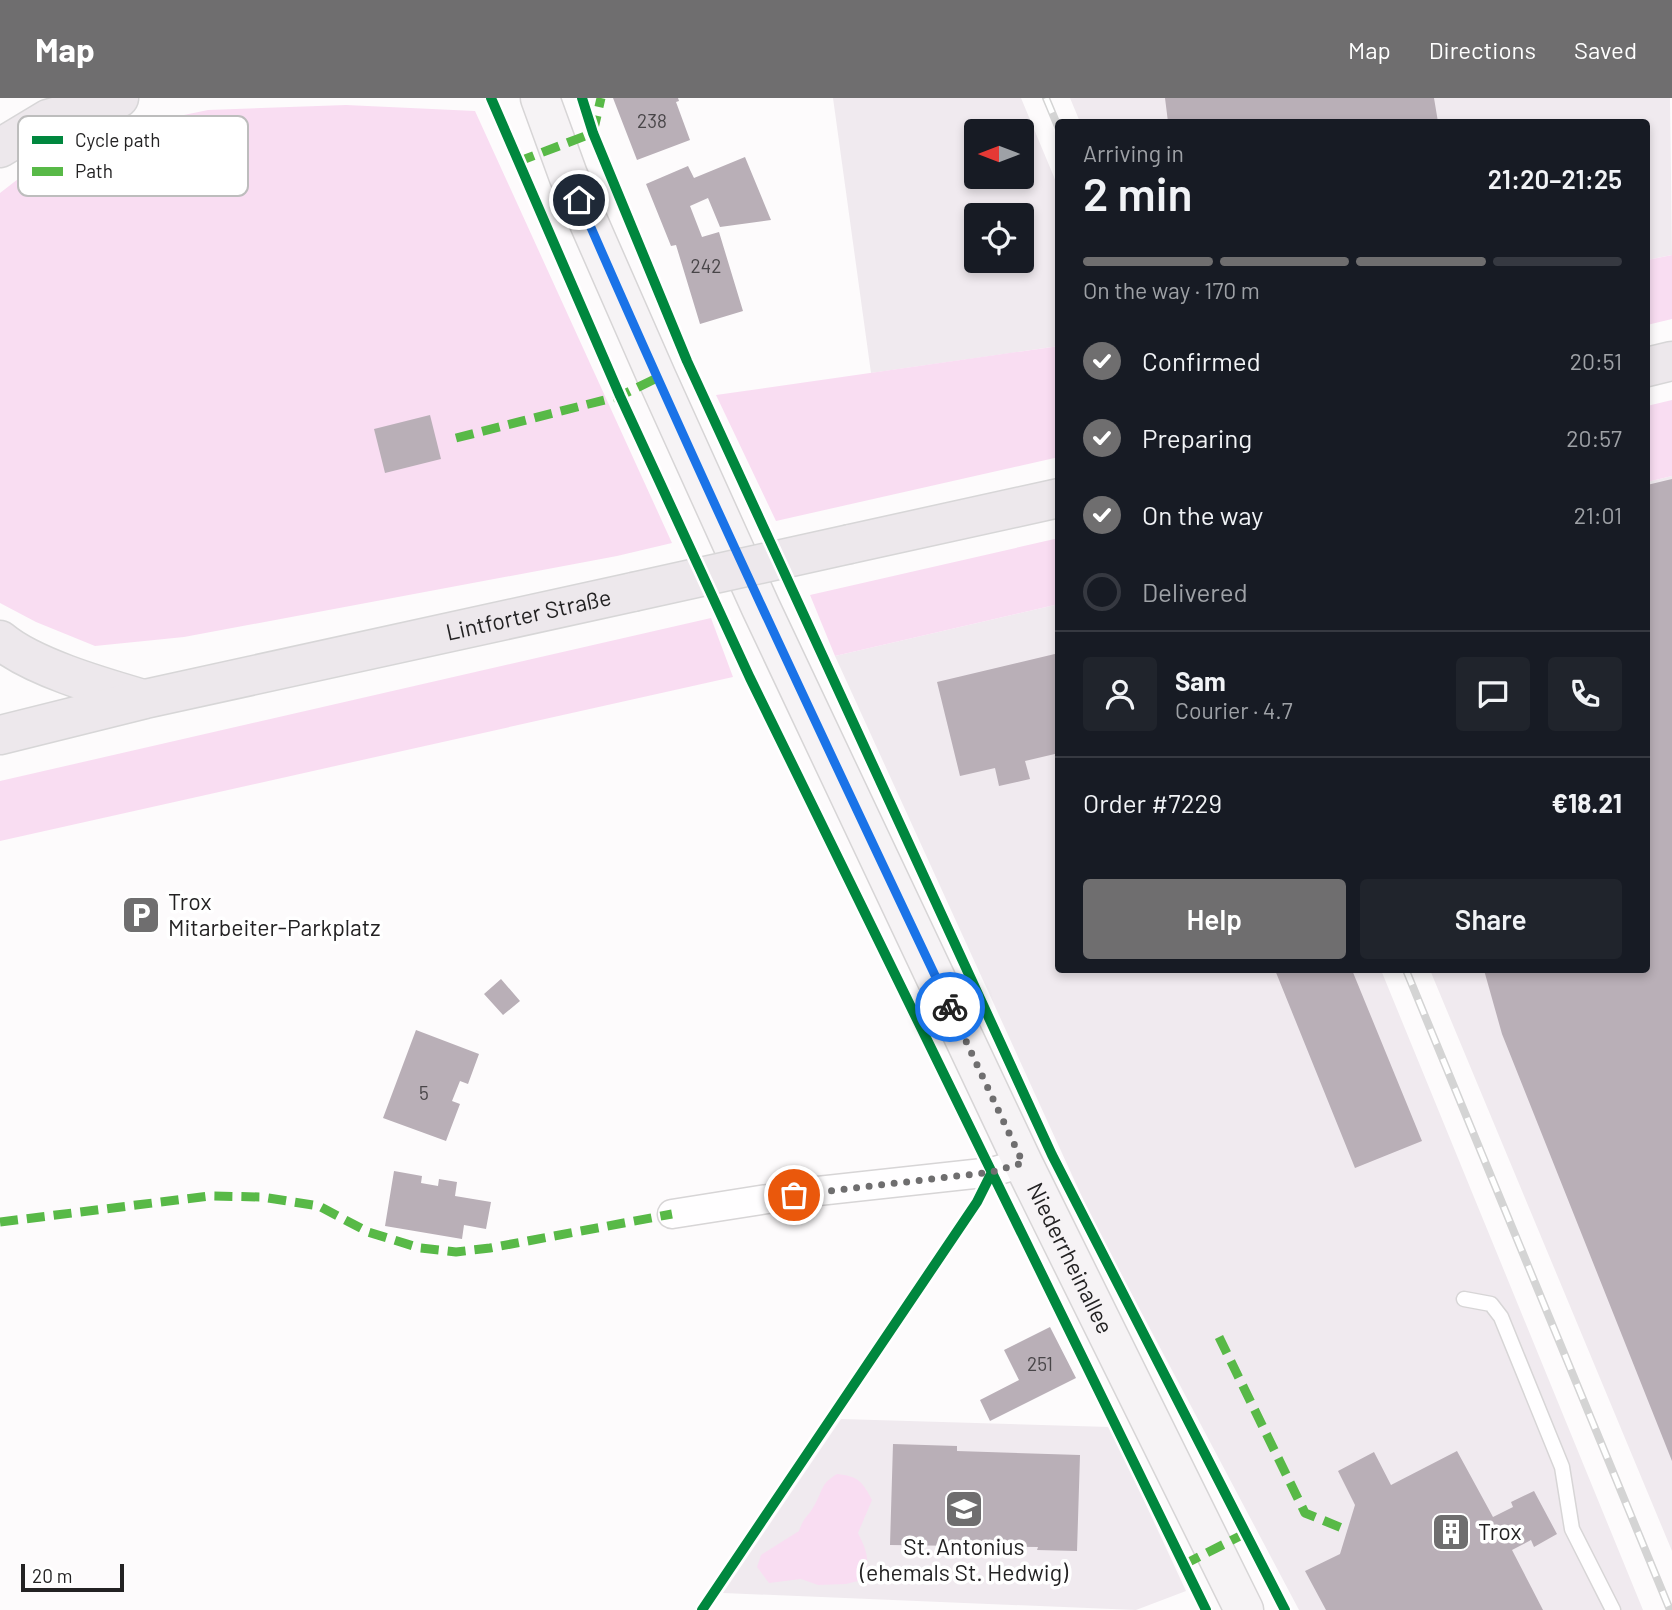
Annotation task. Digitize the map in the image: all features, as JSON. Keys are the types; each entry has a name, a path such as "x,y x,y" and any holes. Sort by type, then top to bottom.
{"main road":[{"path":"58,116 119,98"},
{"name":"Niederrheinallee","path":"540,98 568,175 701,475 1023,1163 1244,1610"},
{"path":"0,148 18,137"},
{"path":"1650,366 1672,361"},
{"name":"Lintforter Straße","path":"0,735 145,699 1055,499"},
{"path":"0,640 11,649 92,684 145,699"}],"street":[{"path":"672,1214 818,1191 992,1172 1023,1163"}],"lane":[{"path":"1464,1299 1491,1304 1501,1317 1562,1467 1572,1529 1613,1610"}],"shaded area":[{"path":"833,98 1021,98 1030,119 964,119 964,189 1034,189 1034,129 1055,179 1055,347 871,373"},
{"path":"1070,98 1670,98 1672,255 1650,259 1650,119 1079,119"},
{"path":"346,105 475,111 672,543 617,556 184,637 95,646 36,622 0,603 0,193 18,179 18,196 248,196 248,116 179,116 208,110"},
{"path":"1672,255 1672,319 1650,324 1650,259"},
{"path":"1055,347 1055,458 776,521 716,395"},
{"path":"1672,400 1672,476 1650,481 1650,405"},
{"path":"1672,476 1672,1551 1431,973 1650,973 1650,481"},
{"path":"1055,539 1055,605 835,656 810,595"},
{"name":"Trox","path":"1055,605 1055,973 1382,973 1643,1610 1299,1610 1093,1221 835,656"},
{"path":"711,618 733,677 0,841 0,781"},
{"name":"St. Antonius (ehemals St. Hedwig)","path":"841,1419 1110,1427 1186,1591 1136,1610 723,1593"},
{"path":"837,1474 859,1481 872,1500 858,1533 867,1557 862,1580 846,1584 818,1585 801,1579 769,1583 757,1567 761,1555 799,1531 825,1485"}],"building":[{"path":"613,98 678,98 679,101 676,102 690,140 637,160"},
{"path":"1165,98 1434,98 1438,119 1168,119"},
{"path":"745,157 771,220 720,227 708,198 690,206 702,237 719,232 743,311 700,324 676,245 671,246 646,184 688,166 694,178"},
{"path":"430,415 441,459 385,473 374,429"},
{"path":"1672,479 1672,1461 1502,1034 1485,973 1650,973 1650,484"},
{"path":"1055,654 1055,754 1025,761 1030,779 999,786 995,768 960,776 937,682"},
{"path":"1276,973 1353,973 1422,1141 1355,1168"},
{"path":"501,979 520,1001 503,1015 484,994"},
{"path":"416,1030 479,1054 468,1084 460,1081 452,1101 460,1104 446,1141 383,1118"},
{"path":"394,1171 422,1176 421,1183 438,1186 439,1179 457,1182 455,1196 491,1202 486,1229 464,1225 462,1239 385,1226"},
{"path":"1050,1327 1076,1378 990,1421 980,1400 1019,1380 1004,1350"},
{"path":"893,1444 957,1446 957,1451 1080,1455 1077,1551 1037,1550 1038,1547 890,1545"},
{"name":"Trox","path":"1457,1451 1493,1517 1513,1507 1511,1502 1534,1491 1557,1534 1534,1547 1531,1540 1512,1550 1543,1610 1326,1610 1305,1571 1340,1554 1355,1505 1338,1471 1374,1452 1391,1485"}],"railway":[{"path":"1046,98 1055,119"},
{"path":"1407,973 1670,1610"}],"marked path":[{"path":"517,162 593,133 601,98"},
{"path":"456,438 620,396 657,378"},
{"path":"0,1222 209,1196 262,1197 319,1206 368,1232 420,1248 456,1252 672,1214"},
{"path":"1219,1337 1305,1513 1347,1530"},
{"path":"1183,1565 1246,1533"}],"cycle path":[{"path":"491,98 620,396 750,678 1206,1610"},
{"path":"582,98 593,133 687,361 1052,1155 1285,1610"},
{"path":"702,1610 977,1202 992,1172"}],"way so far":[{"path":"794,1195 992,1172 1023,1163 950,1007"}],"place":[{"name":"Trox Mitarbeiter-Parkplatz","path":"141,915"},
{"name":"St. Antonius (ehemals St. Hedwig)","path":"964,1509"},
{"name":"Trox","path":"1451,1532"}],"route":[{"path":"579,200 761,608 950,1007"}]}
